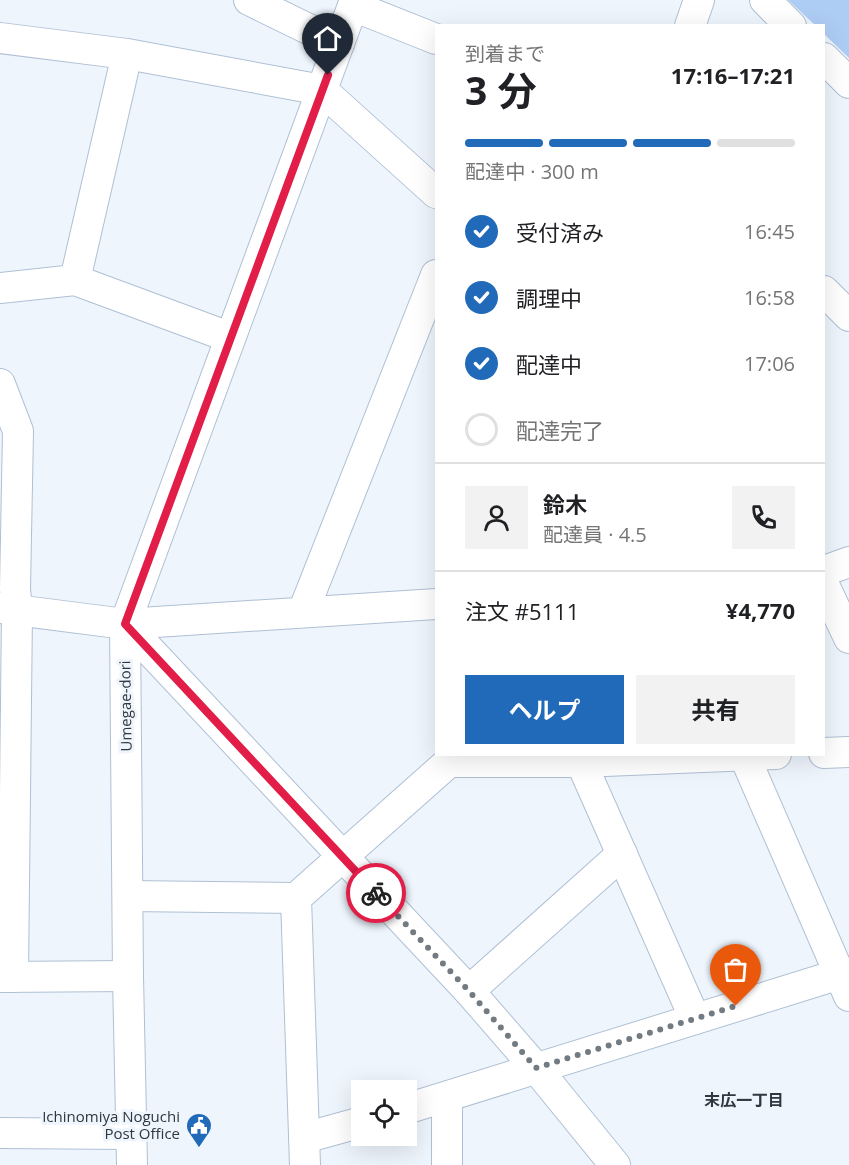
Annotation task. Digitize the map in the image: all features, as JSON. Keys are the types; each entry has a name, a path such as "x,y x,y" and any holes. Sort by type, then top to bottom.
{"street":[{"path":"249,0 339,44"},
{"path":"691,24 699,0"},
{"path":"765,0 789,24"},
{"path":"354,3 435,39"},
{"name":"Umegae-dori","path":"132,1165 125,624 354,3"},
{"path":"0,38 127,54 322,90 435,193"},
{"path":"75,280 127,54"},
{"path":"825,59 849,83"},
{"path":"303,612 435,278"},
{"path":"0,288 75,280 230,337"},
{"path":"825,292 849,316"},
{"path":"0,384 18,431 15,588 8,609 7,977 128,976"},
{"path":"825,571 849,562"},
{"path":"825,587 849,638"},
{"path":"8,609 125,624 435,604"},
{"path":"125,624 469,991 536,1068 615,1165"},
{"path":"825,753 849,752"},
{"path":"128,896 296,898 449,758 581,762 721,756"},
{"path":"417,1106 695,1019 844,985 744,756"},
{"path":"581,762 695,1019"},
{"path":"469,991 622,854"},
{"path":"296,898 305,1152 351,1128"},
{"path":"447,1098 447,1165"},
{"path":"0,1133 132,1134"}],"shaded area":[{"path":"788,0 849,0 849,58 825,35 825,24 814,24"}],"way so far":[{"path":"376,893 469,991 536,1068 736,1006"}],"place":[{"name":"Ichinomiya Noguchi Post Office","path":"199,1149"}],"district":[{"name":"末広一丁目","path":"744,1100"}],"route":[{"path":"328,75 125,624 376,893"}]}
